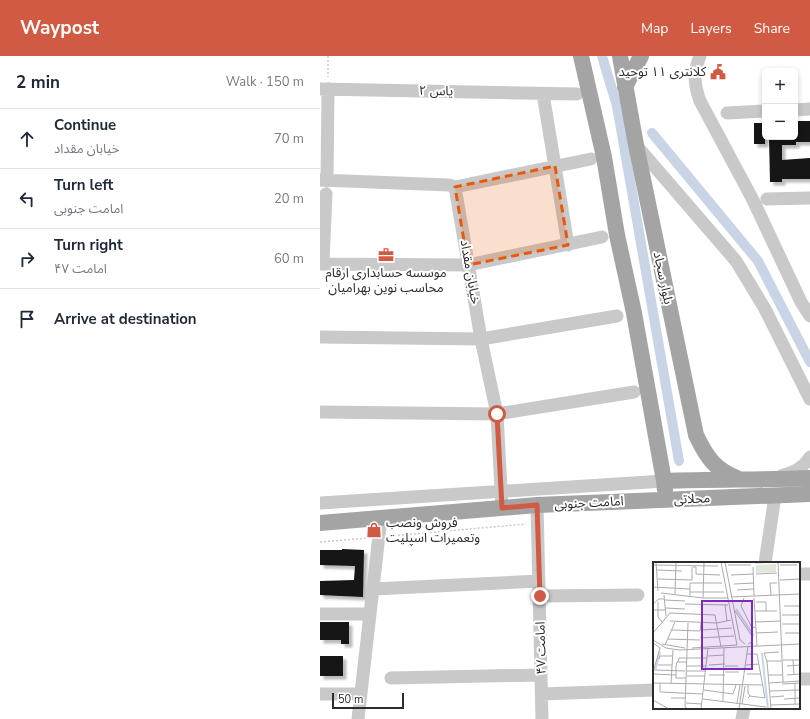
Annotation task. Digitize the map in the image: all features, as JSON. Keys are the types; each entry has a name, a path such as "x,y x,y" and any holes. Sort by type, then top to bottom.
{"main road":[{"path":"581,56 604,157 617,235 635,321 664,481"},
{"name":"بلوار سجاد","path":"620,56 636,144 696,435 709,460 719,470 727,475 739,479"},
{"path":"625,87 641,56"},
{"name":"محلاتی","path":"810,478 664,481 667,499 810,494"},
{"name":"امامت جنوبی","path":"320,523 537,505 667,499"}],"street":[{"path":"700,56 695,77 696,88 700,101 753,200 801,302 810,316"},
{"name":"یاس ۲","path":"324,89 577,94"},
{"path":"324,89 323,181 449,185 455,187 591,159"},
{"path":"543,94 568,244"},
{"path":"798,110 810,109"},
{"path":"727,113 762,111"},
{"path":"636,144 736,261 765,309 810,399"},
{"name":"خیابان مقداد","path":"455,187 481,339 497,414 502,508"},
{"path":"326,194 321,264 468,265 602,237"},
{"path":"768,199 810,198"},
{"path":"320,337 481,339 617,316"},
{"path":"320,412 497,414 634,392"},
{"path":"768,480 797,471 810,457"},
{"path":"320,503 664,481"},
{"path":"765,562 776,496"},
{"name":"امامت ۴۷","path":"537,505 542,719"},
{"path":"358,719 381,518"},
{"path":"373,589 539,581"},
{"path":"540,596 638,595"},
{"path":"320,614 370,614"},
{"path":"391,678 541,675"},
{"path":"542,694 653,690"},
{"path":"320,694 361,694"},
{"path":"742,719 744,709"}],"path":[{"path":"324,89 328,56"},
{"path":"320,542 538,523"}],"highlighted area":[{"path":"555,166 568,245 468,265 455,187"}],"building":[{"path":"798,121 810,121 810,142 796,142 796,145 782,145 782,160 810,158 810,179 782,179 782,182 770,182 769,140 798,140"},
{"path":"754,123 762,123 762,140 765,140 765,144 754,144"},
{"path":"320,550 364,550 363,597 320,595 320,581 354,580 355,566 320,565"},
{"path":"320,622 349,622 349,644 341,644 341,640 320,640"},
{"path":"320,656 343,656 343,676 320,676"}],"waterway":[{"path":"602,56 617,106 679,461"},
{"path":"652,133 758,261 810,362"}],"place":[{"name":"کلانتری ۱۱ توحید","path":"718,72"},
{"name":"موسسه حسابداری ارقام محاسب نوین بهرامیان","path":"386,255"},
{"name":"فروش ونصب وتعمیرات اسپلیت","path":"374,530"}],"route":[{"path":"497,414 502,508 537,505 540,596"}]}
